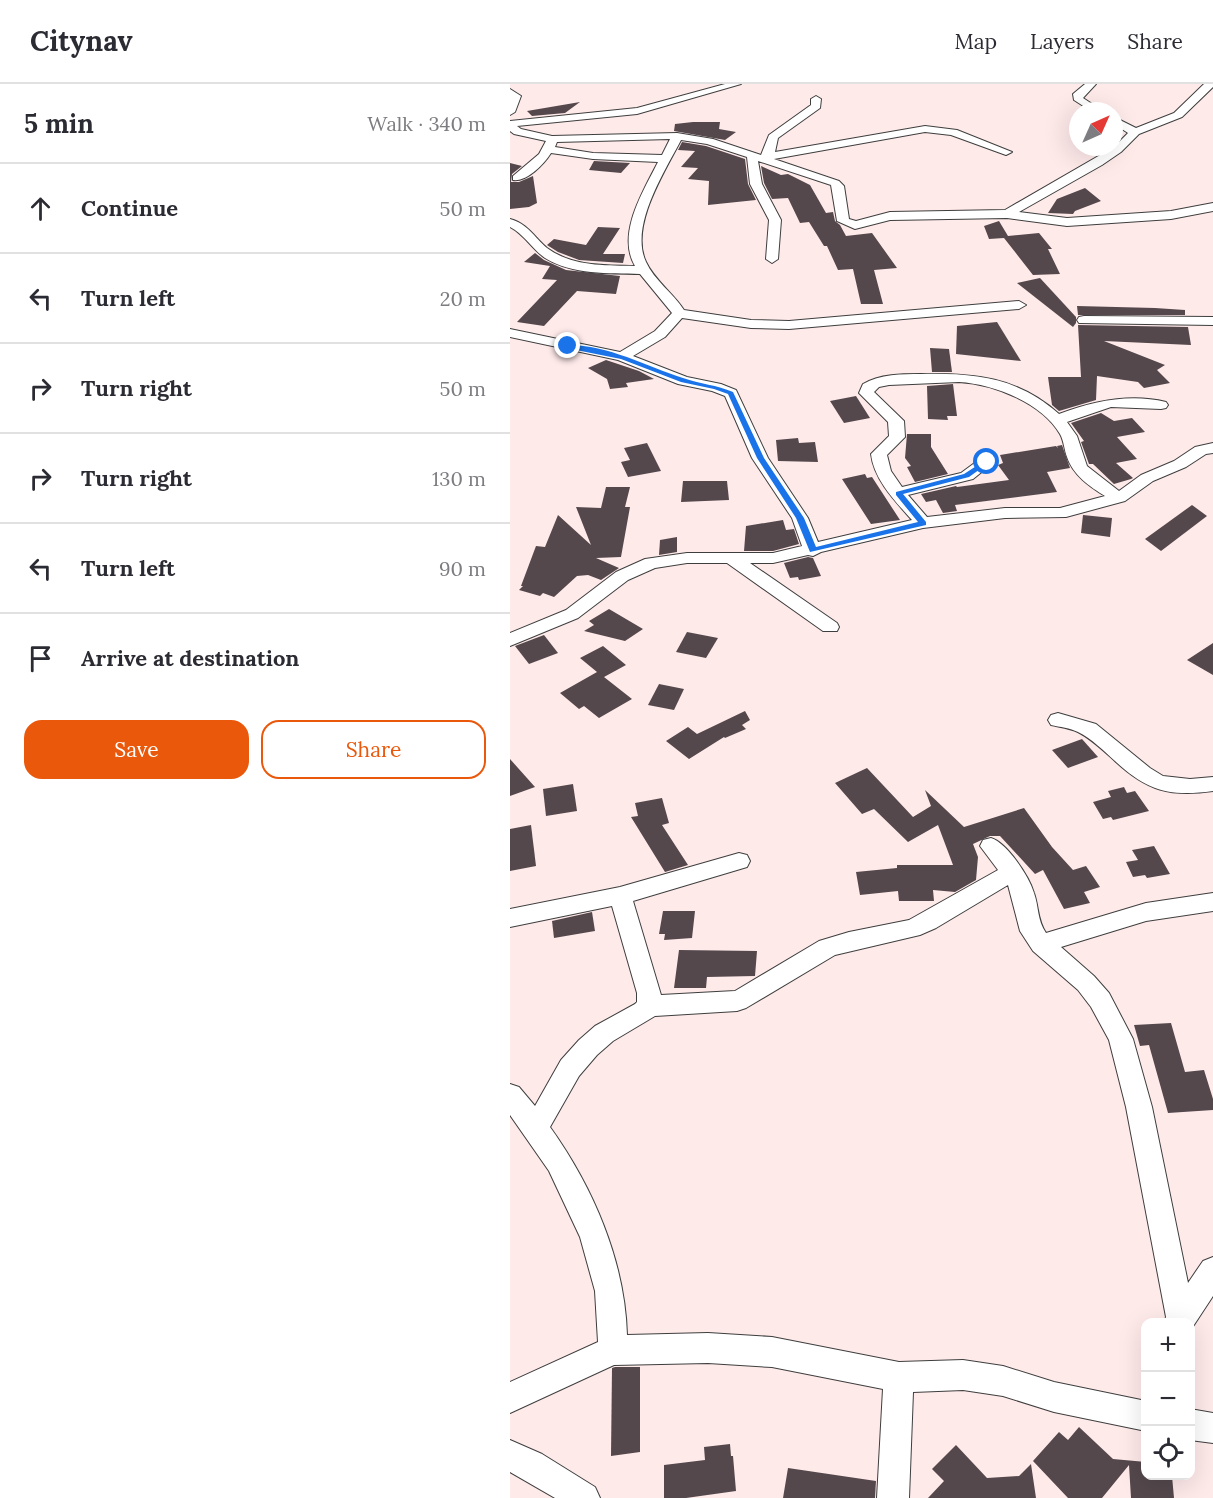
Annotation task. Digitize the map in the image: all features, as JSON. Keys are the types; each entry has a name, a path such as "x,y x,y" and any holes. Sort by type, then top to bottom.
{"street":[{"path":"512,130 637,111 736,84"},
{"path":"1082,102 1077,96 1091,84"},
{"path":"1007,214 1098,163 1117,150 1135,132 1178,115 1210,84"},
{"path":"510,92 516,96 510,112"},
{"path":"772,259 776,225 774,214 762,197 751,168 773,137 816,106 816,99"},
{"path":"1123,125 1135,132"},
{"path":"760,158 925,129 953,132 1006,152"},
{"path":"512,130 593,156 666,159"},
{"path":"677,136 649,194 636,228 633,243 644,270 674,303 679,313"},
{"path":"518,178 551,144 677,136 722,144 835,183 838,186 843,221 851,225 890,216 1007,214 1067,222 1171,215 1213,207"},
{"path":"510,223 525,229 542,250 573,265 644,270"},
{"path":"679,313 751,324 789,325 1019,305"},
{"path":"622,357 660,334 673,323 679,313"},
{"path":"1084,320 1213,321"},
{"path":"510,333 622,357 683,381 727,390 734,396 760,458 794,508 813,550"},
{"path":"923,523 898,493 878,462 879,454 897,437 896,421 866,393 868,387 874,382 918,378 967,378 1006,388 1031,401 1057,420 1068,434 1076,461 1086,475 1119,498"},
{"path":"1057,420 1095,406 1111,403 1161,405"},
{"path":"510,640 572,614 622,576 651,563 687,558 772,558 923,523 1005,513 1060,513 1119,498 1147,478 1180,464 1201,450 1213,448"},
{"path":"898,493 967,476 987,462"},
{"path":"732,559 830,627"},
{"path":"1058,720 1088,728 1140,774 1160,783 1199,787 1213,784"},
{"path":"991,846 1012,872 1023,893 1028,925 1041,944 1086,983 1100,1000 1121,1040 1139,1107 1180,1318"},
{"path":"510,918 620,896 739,861"},
{"path":"537,1127 579,1055 599,1037 639,1016 649,1006 737,1001 826,948 912,928 928,922 1012,872"},
{"path":"620,896 649,993 649,1006"},
{"path":"1041,944 1146,912 1213,902"},
{"path":"510,1095 537,1127 568,1178 594,1234 609,1292 613,1350"},
{"path":"1181,1318 1213,1271"},
{"path":"510,1398 613,1350 708,1348 772,1352 899,1377 963,1376 1003,1381 1054,1397 1141,1412"},
{"path":"893,1498 899,1377"},
{"path":"1195,1425 1213,1428"},
{"path":"510,1456 531,1465 584,1498"}],"building":[{"path":"580,102 565,113 532,116 527,111"},
{"path":"720,122 719,129 736,132 725,140 674,131 675,124"},
{"path":"682,142 706,146 745,159 748,184 756,200 708,205 709,181 688,179 698,168 681,167 695,151 678,150"},
{"path":"594,161 630,163 621,173 589,170"},
{"path":"510,163 522,166 512,174 511,182 519,182 533,176 537,203 529,207 510,209"},
{"path":"761,166 781,175 788,174 810,185 826,213 833,212 835,221 846,236 872,233 897,268 874,270 883,304 861,304 853,269 838,270 827,246 824,246 809,222 800,223 788,198 772,199 764,183"},
{"path":"1085,188 1101,201 1075,211 1073,214 1048,213 1057,199"},
{"path":"999,221 1008,236 1039,233 1052,249 1048,249 1060,274 1033,275 1004,238 989,239 984,226"},
{"path":"598,227 620,228 603,254 625,254 623,263 579,260 547,245 554,239 586,245"},
{"path":"535,253 544,260 566,270 620,276 616,294 577,291 544,326 517,322 557,280 542,279 550,266 524,262"},
{"path":"1040,278 1076,317 1073,327 1017,283"},
{"path":"1077,306 1185,310 1185,315 1078,315"},
{"path":"997,322 1021,361 956,354 957,326"},
{"path":"1078,325 1188,327 1191,345 1104,341 1165,365 1157,370 1170,383 1144,388 1138,382 1097,376 1096,400 1059,411 1052,405 1048,377 1081,377"},
{"path":"930,348 949,349 952,372 932,372"},
{"path":"606,360 639,371 654,379 626,383 628,387 610,389 607,379 588,368"},
{"path":"953,384 957,416 947,416 948,420 928,419 927,386"},
{"path":"856,396 870,418 844,423 830,401"},
{"path":"1101,413 1114,421 1132,418 1145,432 1117,437 1137,459 1116,463 1133,478 1131,479 1114,484 1093,464 1089,464 1081,442 1084,441 1071,423"},
{"path":"907,434 931,434 931,447 948,474 915,482 907,467 911,466 905,458"},
{"path":"798,438 799,443 815,442 818,462 778,461 776,440"},
{"path":"647,443 661,471 628,477 621,462 630,460 624,448"},
{"path":"1062,445 1070,468 1047,472 1057,492 955,505 957,511 943,513 936,500 926,502 921,494 956,486 1009,480 998,465 1003,463 1000,455 1056,446 1058,448 1057,446"},
{"path":"865,474 867,478 872,477 900,520 871,524 842,479"},
{"path":"683,481 727,481 729,500 681,502"},
{"path":"606,487 630,487 625,507 630,507 621,557 596,558 619,568 601,580 588,575 577,576 554,597 519,590 523,586 521,586 536,546 545,547 558,515 591,545 576,507 601,508"},
{"path":"1192,505 1207,516 1161,551 1145,539"},
{"path":"1083,515 1112,518 1110,537 1081,533"},
{"path":"783,520 786,530 794,529 799,544 773,551 744,551 746,526"},
{"path":"677,537 677,552 659,555 660,540"},
{"path":"808,557 813,558 821,576 799,580 798,577 790,578 784,563"},
{"path":"609,609 643,629 625,641 584,631 594,625 589,621"},
{"path":"687,632 718,638 706,658 676,652"},
{"path":"544,635 558,653 529,664 515,646"},
{"path":"1213,643 1213,675 1187,660"},
{"path":"603,646 626,665 604,677 632,699 599,718 584,706 579,709 560,693 597,672 580,658"},
{"path":"659,684 684,689 674,710 648,705"},
{"path":"745,711 750,720 742,725 746,729 724,737 689,759 666,741 688,727 697,734"},
{"path":"1082,739 1098,757 1068,768 1052,750"},
{"path":"510,759 535,787 510,796"},
{"path":"867,768 913,817 931,806 925,790 964,827 1024,808 1052,847 1073,870 1086,866 1100,887 1084,892 1090,903 1064,909 1043,870 1035,874 1000,836 990,836 973,844 978,857 976,880 955,892 933,890 934,901 899,901 898,891 860,895 856,872 897,868 897,865 953,865 938,825 908,842 874,809 862,814 835,783"},
{"path":"573,784 577,811 546,816 543,789"},
{"path":"1124,787 1127,793 1135,791 1149,811 1113,820 1111,817 1103,819 1093,802 1111,797 1108,791"},
{"path":"662,798 669,823 662,825 688,865 665,872 631,817 638,816 635,803"},
{"path":"531,825 536,866 510,871 510,829"},
{"path":"1154,846 1170,874 1147,878 1145,875 1133,877 1126,862 1138,860 1132,850"},
{"path":"663,911 695,911 692,938 664,940 665,934 659,934"},
{"path":"592,912 595,931 554,938 552,921"},
{"path":"679,950 757,951 755,976 707,977 706,988 674,988"},
{"path":"1171,1023 1185,1072 1204,1070 1213,1099 1213,1110 1168,1113 1149,1045 1140,1046 1134,1025"},
{"path":"640,1367 640,1452 611,1456 612,1368"},
{"path":"1079,1427 1113,1459 1141,1462 1141,1480 1172,1480 1174,1498 1131,1498 1129,1465 1102,1498 1068,1498 1033,1461 1059,1432 1068,1440"},
{"path":"730,1444 736,1491 686,1498 664,1498 664,1465 705,1460 704,1447"},
{"path":"956,1445 987,1478 1019,1476 1031,1464 1036,1498 928,1498 944,1481 932,1469"},
{"path":"788,1468 876,1481 875,1498 783,1498"}],"route":[{"path":"568,346 622,357 683,381 716,387 731,393 760,458 800,518 813,550 923,523 898,493 967,476 987,462"}]}
